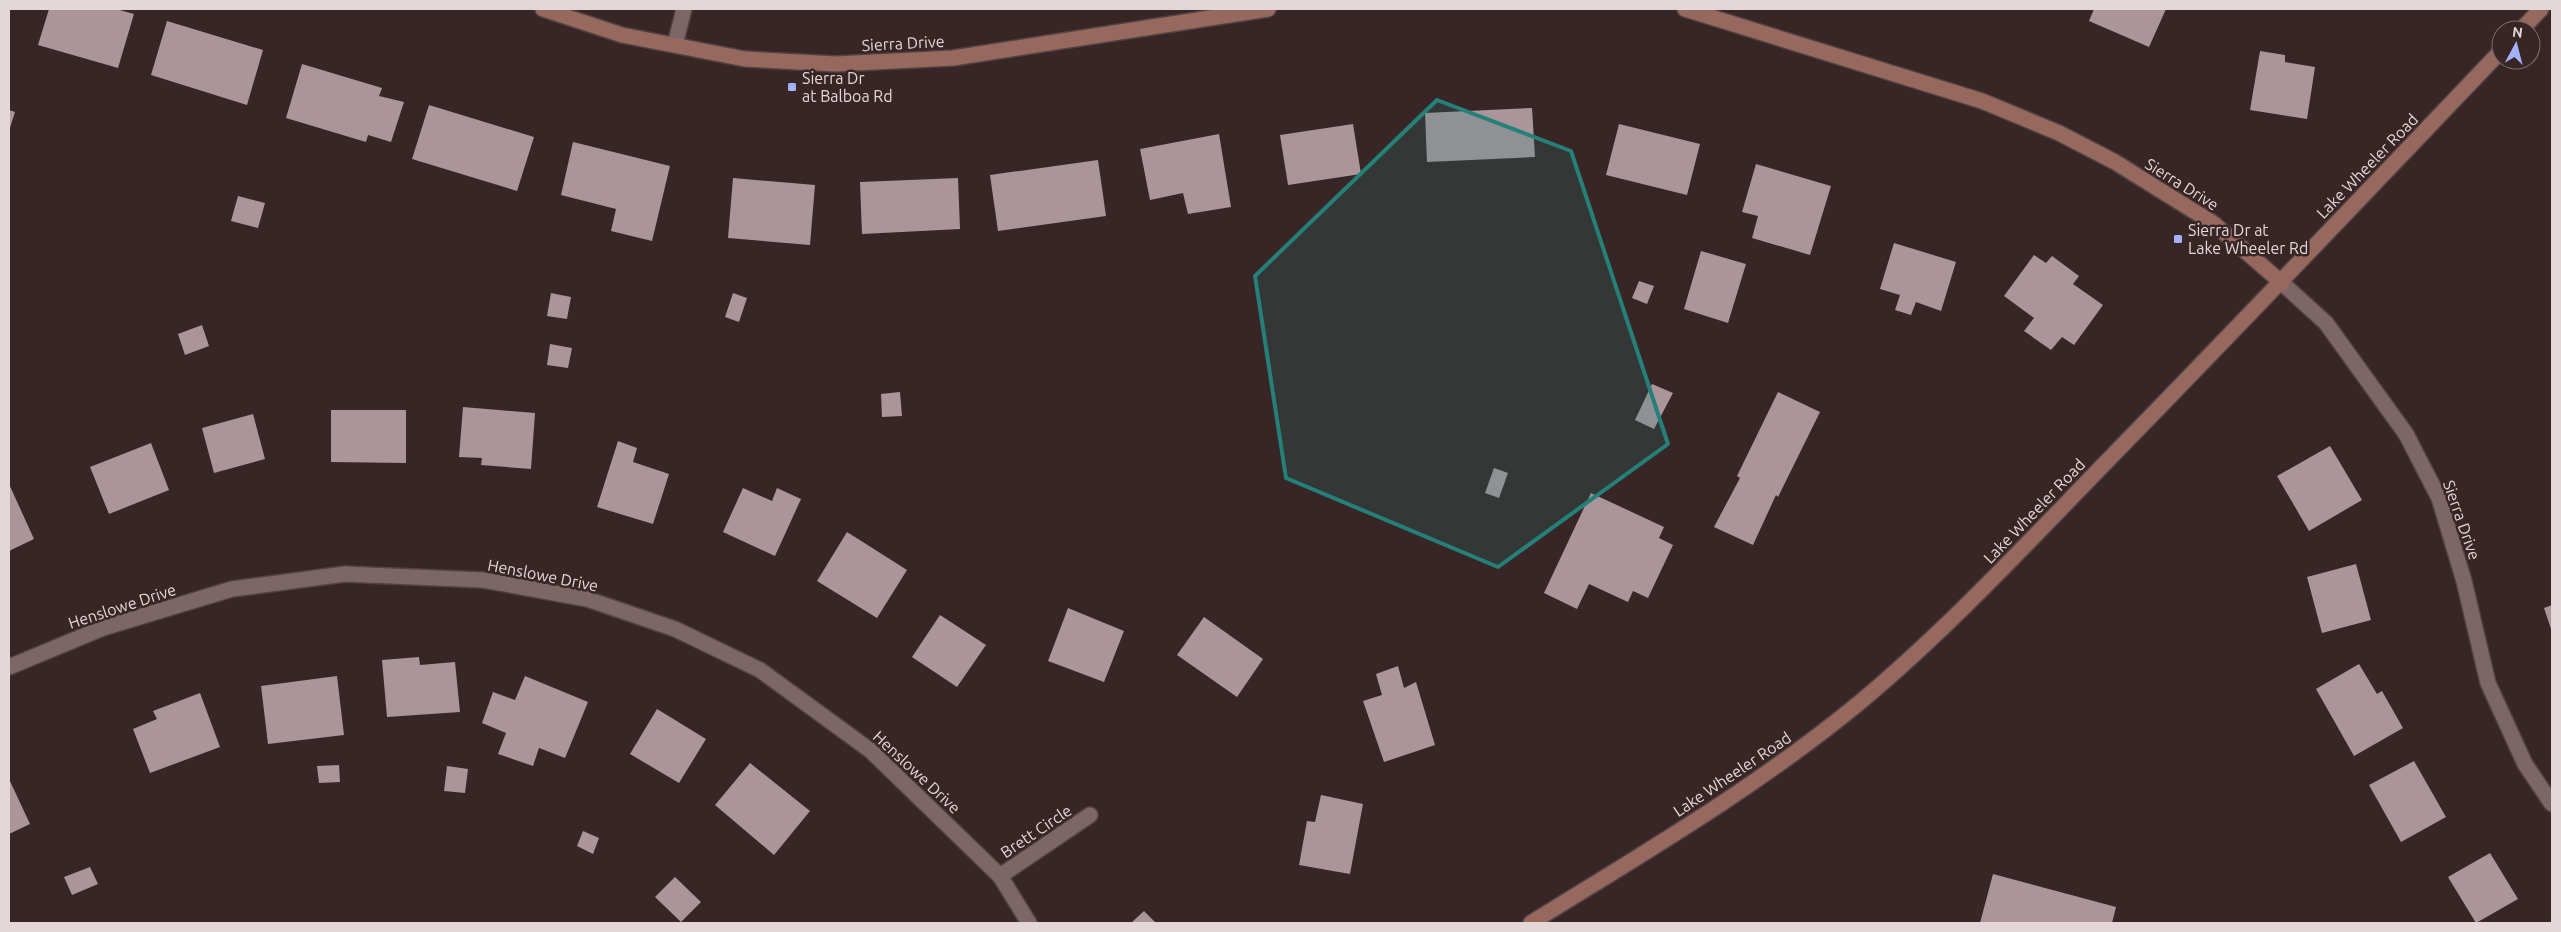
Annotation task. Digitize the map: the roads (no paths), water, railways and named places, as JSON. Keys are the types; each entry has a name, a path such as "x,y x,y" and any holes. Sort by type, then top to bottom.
{"street":[{"name":"Sierra Drive","path":"542,9 622,35 746,59 836,64 953,58 1268,9"},
{"path":"675,45 684,9"},
{"name":"Sierra Drive","path":"1685,9 1982,101 2059,132 2115,162 2213,223 2326,323 2406,434 2439,498 2464,580 2488,683 2525,764 2552,804"},
{"path":"2531,20 2541,9"},
{"name":"Lake Wheeler Road","path":"1531,923 1716,807 1793,754 1860,702 1955,617 2282,283 2491,62"},
{"name":"Henslowe Drive","path":"9,667 103,628 232,590 346,574 483,580 587,599 676,629 760,670 871,751 1000,876 1029,923"},
{"name":"Brett Circle","path":"1000,876 1090,815"}],"place":[{"name":"Sierra Dr at Balboa Rd","path":"792,87"},
{"name":"Sierra Dr at Lake Wheeler Rd","path":"2178,239"}]}
